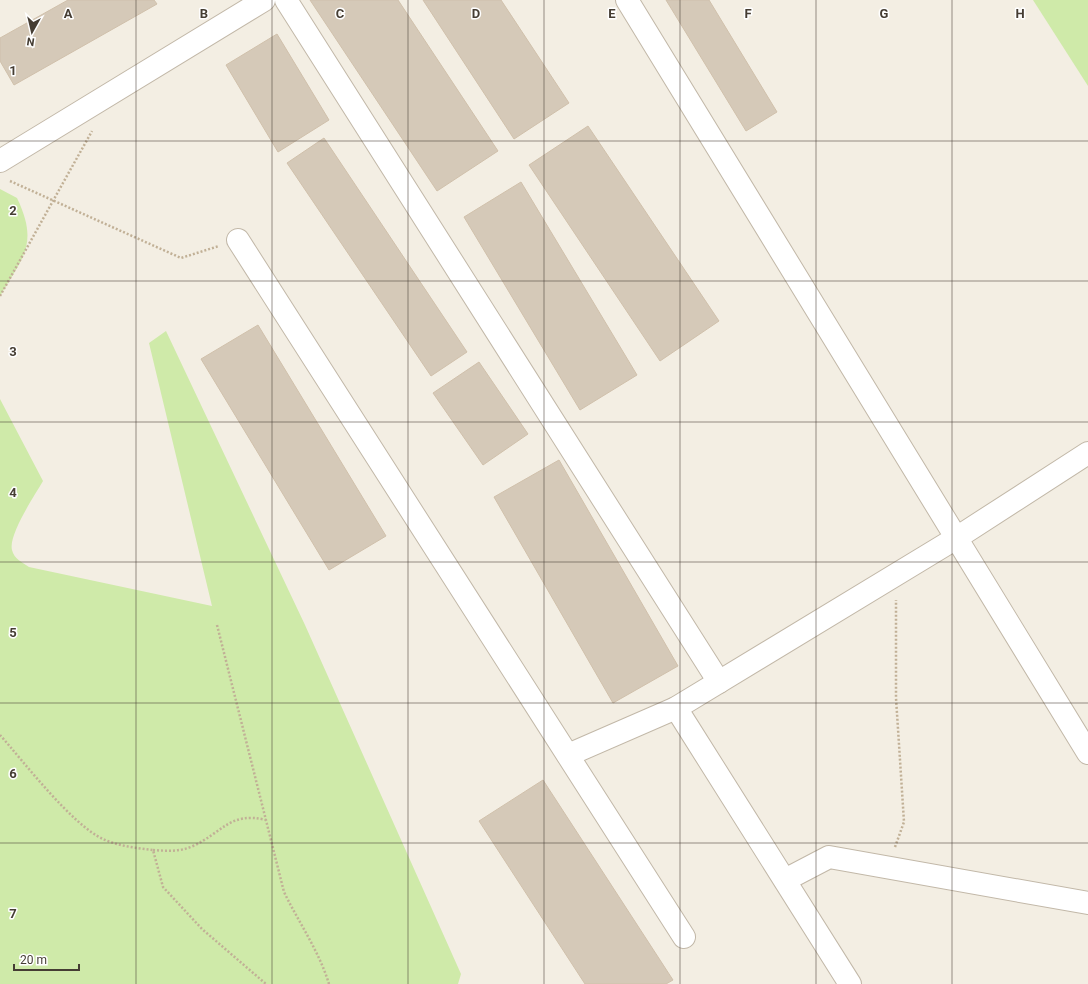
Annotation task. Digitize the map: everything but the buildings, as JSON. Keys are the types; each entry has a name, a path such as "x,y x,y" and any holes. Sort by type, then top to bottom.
{"street":[{"path":"3,170 264,0"},
{"path":"286,0 719,682"},
{"path":"627,0 958,537 1088,752"},
{"path":"238,240 684,937"},
{"path":"568,755 676,708 958,537 1088,453"},
{"path":"676,708 850,984"},
{"path":"785,880 829,857 1088,904"}],"path":[{"path":"0,296 95,126"},
{"path":"3,170 55,200 181,258 238,240"},
{"path":"889,867 904,822 896,698 896,575"},
{"path":"218,625 284,892 323,964 329,984"},
{"path":"0,735 80,823 102,838 128,847 171,851 193,846 230,822 241,818 256,817 266,820"},
{"path":"153,850 163,887 202,929 266,984"}],"green space":[{"path":"1033,0 1088,0 1088,86"},
{"path":"0,189 17,198 24,214 27,227 27,239 21,260 0,296"},
{"path":"166,331 305,625 461,974 458,984 0,984 0,399 43,481 23,515 14,535 12,550 16,558 29,567 212,606 149,343"}]}
